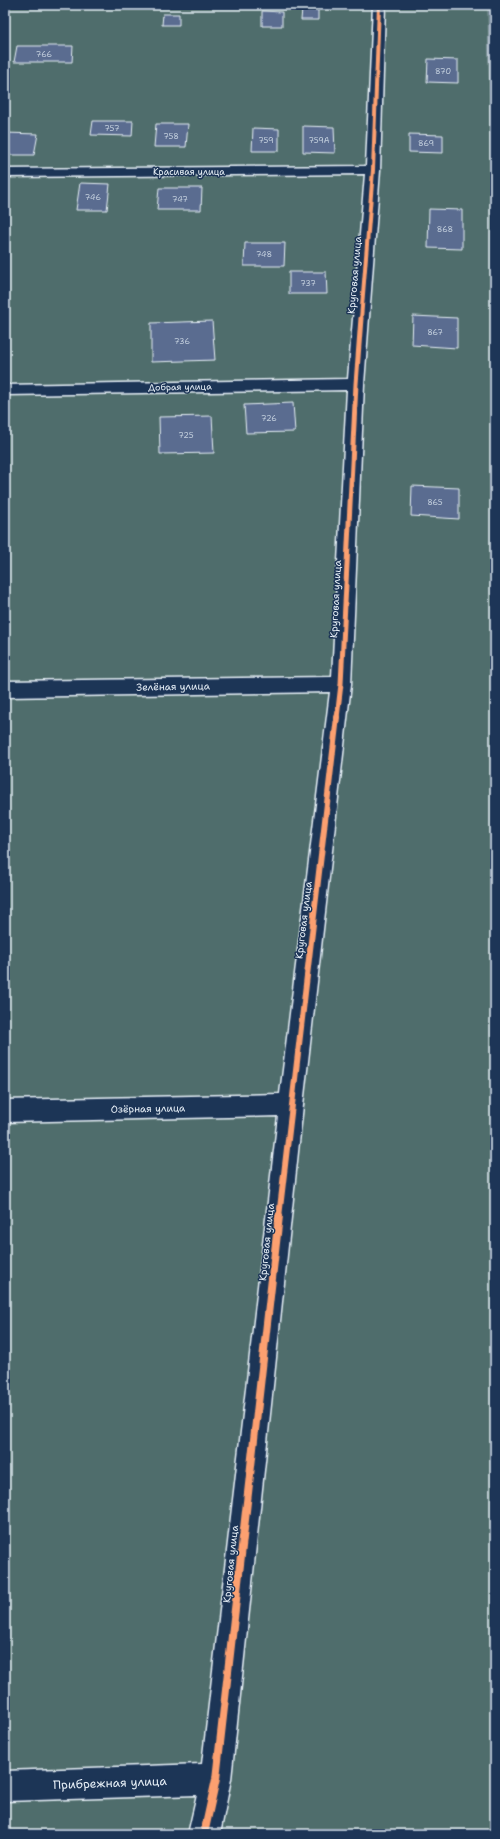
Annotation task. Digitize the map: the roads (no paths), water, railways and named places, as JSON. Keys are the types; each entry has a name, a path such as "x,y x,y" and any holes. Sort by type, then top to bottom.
{"street":[{"name":"Круговая улица","path":"204,1834 216,1779 341,684 356,384 373,170 380,5"},
{"name":"Красивая улица","path":"5,173 373,170"},
{"name":"Добрая улица","path":"5,390 356,384"},
{"name":"Зелёная улица","path":"5,689 341,684"},
{"name":"Озёрная улица","path":"5,1111 292,1105"},
{"name":"Прибрежная улица","path":"5,1786 216,1779"}]}
